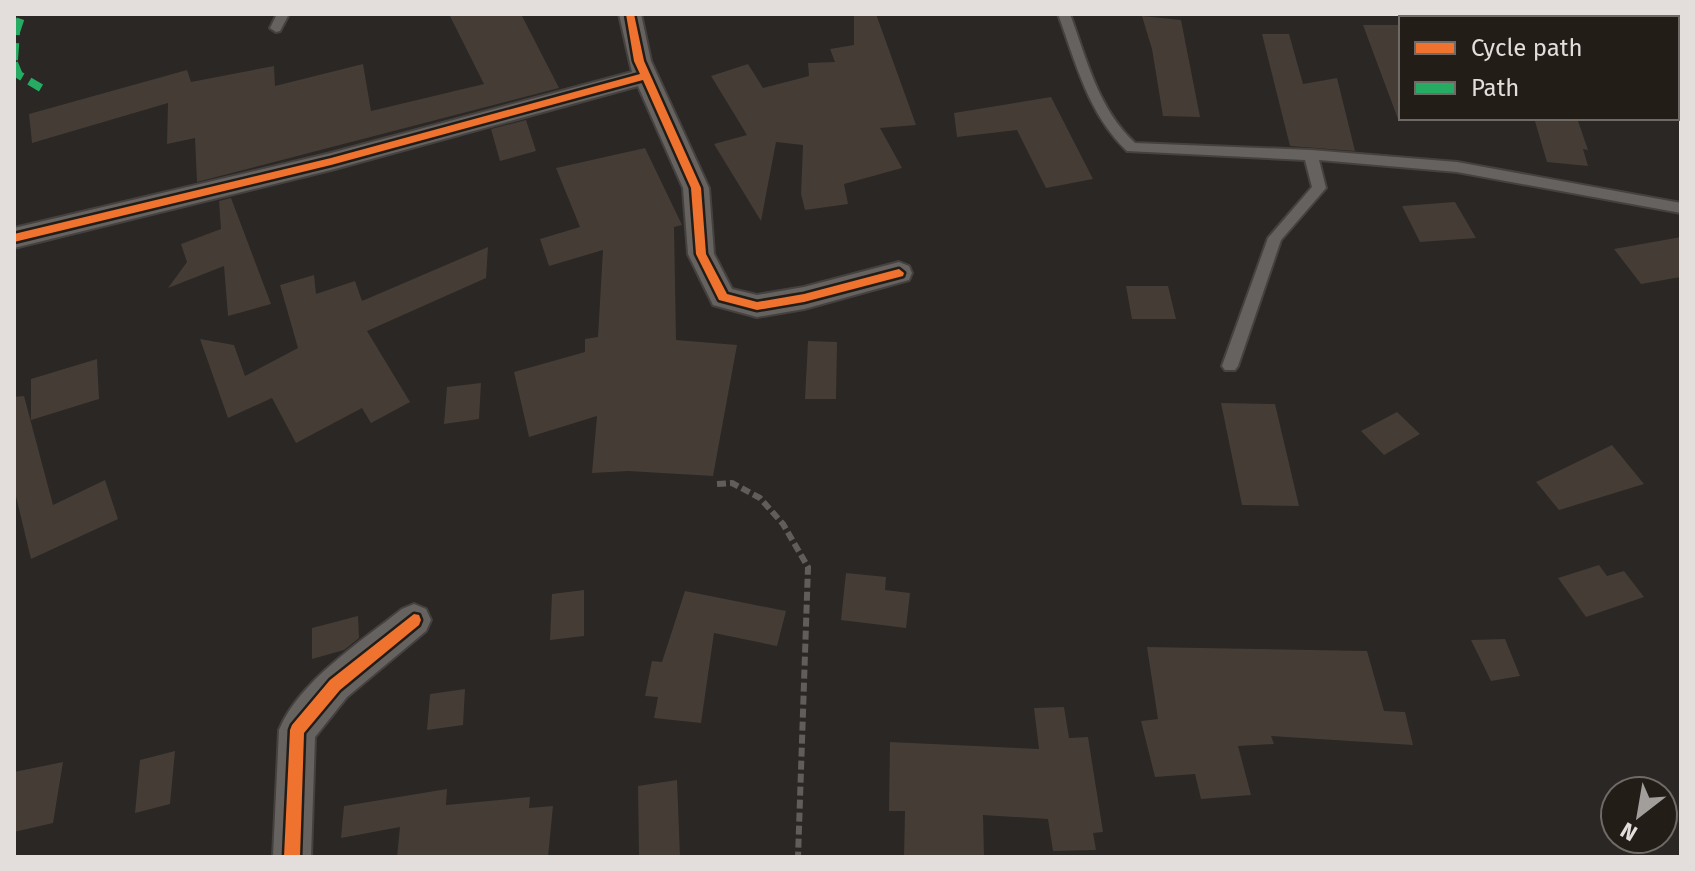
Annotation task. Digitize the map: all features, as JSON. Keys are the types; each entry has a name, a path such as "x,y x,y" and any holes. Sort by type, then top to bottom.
{"street":[{"path":"630,14 639,61 696,188 701,254 723,297 757,306 804,298 899,273"},
{"path":"14,238 156,206 458,130 646,76"},
{"path":"292,857 297,730 335,685 414,620"}],"lane":[{"path":"276,28 283,14"},
{"path":"1064,14 1091,85 1115,135 1132,148 1311,155 1457,167 1681,208"},
{"path":"1230,366 1275,238 1319,188 1311,155"}],"path":[{"path":"717,484 728,481 752,492 786,524 808,567 798,857"}],"building":[{"path":"449,14 521,14 559,88 197,182 195,138 167,144 168,103 32,143 29,114 187,70 191,82 274,66 275,86 363,64 371,111 484,84"},
{"path":"854,14 876,14 916,125 880,128 902,168 844,184 848,204 805,210 801,194 803,145 776,142 761,221 714,144 747,135 711,76 748,64 763,88 809,76 808,63 835,62 830,49 854,45"},
{"path":"1142,16 1181,20 1200,117 1163,116 1152,49"},
{"path":"1363,25 1399,25 1398,119"},
{"path":"1262,34 1289,34 1303,84 1337,78 1355,151 1290,146"},
{"path":"1051,97 1093,179 1046,188 1017,130 957,137 954,113"},
{"path":"526,120 536,151 500,161 491,129"},
{"path":"1535,120 1578,120 1588,150 1583,149 1588,166 1547,162"},
{"path":"645,148 682,225 674,227 676,340 737,345 713,476 628,471 592,473 597,416 529,437 514,372 585,352 585,339 598,337 603,250 549,266 540,239 580,227 556,168"},
{"path":"231,198 271,304 228,316 224,266 168,288 187,262 181,244 221,229 219,201"},
{"path":"1455,202 1476,238 1420,242 1402,206"},
{"path":"1681,237 1681,277 1641,284 1614,249"},
{"path":"488,247 486,278 367,331 410,402 371,423 362,408 296,443 272,398 228,418 200,339 234,345 245,376 298,348 280,285 314,275 316,294 355,281 362,301"},
{"path":"1126,286 1168,286 1176,319 1132,319"},
{"path":"808,341 837,342 836,399 805,399"},
{"path":"97,359 99,399 31,420 31,379"},
{"path":"481,383 479,419 444,424 447,387"},
{"path":"24,396 53,505 105,480 118,519 31,559 14,488 14,397"},
{"path":"1221,403 1275,404 1299,506 1242,505"},
{"path":"1397,412 1420,434 1384,455 1361,431"},
{"path":"1612,445 1644,484 1559,510 1536,482"},
{"path":"1599,565 1607,576 1624,571 1644,597 1586,617 1558,578"},
{"path":"846,573 886,577 885,590 910,593 906,628 841,620"},
{"path":"584,590 584,636 550,640 552,594"},
{"path":"685,591 786,611 777,646 714,633 701,723 654,718 658,697 645,696 652,661 662,662"},
{"path":"358,616 359,638 344,650 312,659 312,628"},
{"path":"1505,639 1520,676 1491,681 1471,640"},
{"path":"1147,647 1367,651 1384,711 1405,712 1413,745 1271,736 1274,744 1238,746 1251,795 1201,799 1195,774 1155,777 1141,721 1158,719"},
{"path":"465,689 463,725 427,730 430,694"},
{"path":"1064,707 1069,738 1088,737 1103,832 1093,833 1096,850 1053,851 1048,819 983,815 984,857 904,857 905,811 889,811 890,742 1039,749 1034,708"},
{"path":"175,751 170,804 135,813 140,760"},
{"path":"63,762 53,823 14,832 14,772"},
{"path":"677,780 680,857 639,857 638,786"},
{"path":"447,789 446,805 530,797 529,808 553,806 548,857 397,857 400,827 341,838 344,806"}],"marked path":[{"path":"14,60 16,32 22,14"},
{"path":"14,63 19,75 41,88"}],"cycle path":[{"path":"630,14 639,61 696,188 701,254 723,297 757,306 804,298 899,273"},
{"path":"14,238 331,162 646,76"},
{"path":"292,857 297,730 335,685 414,620"}]}
